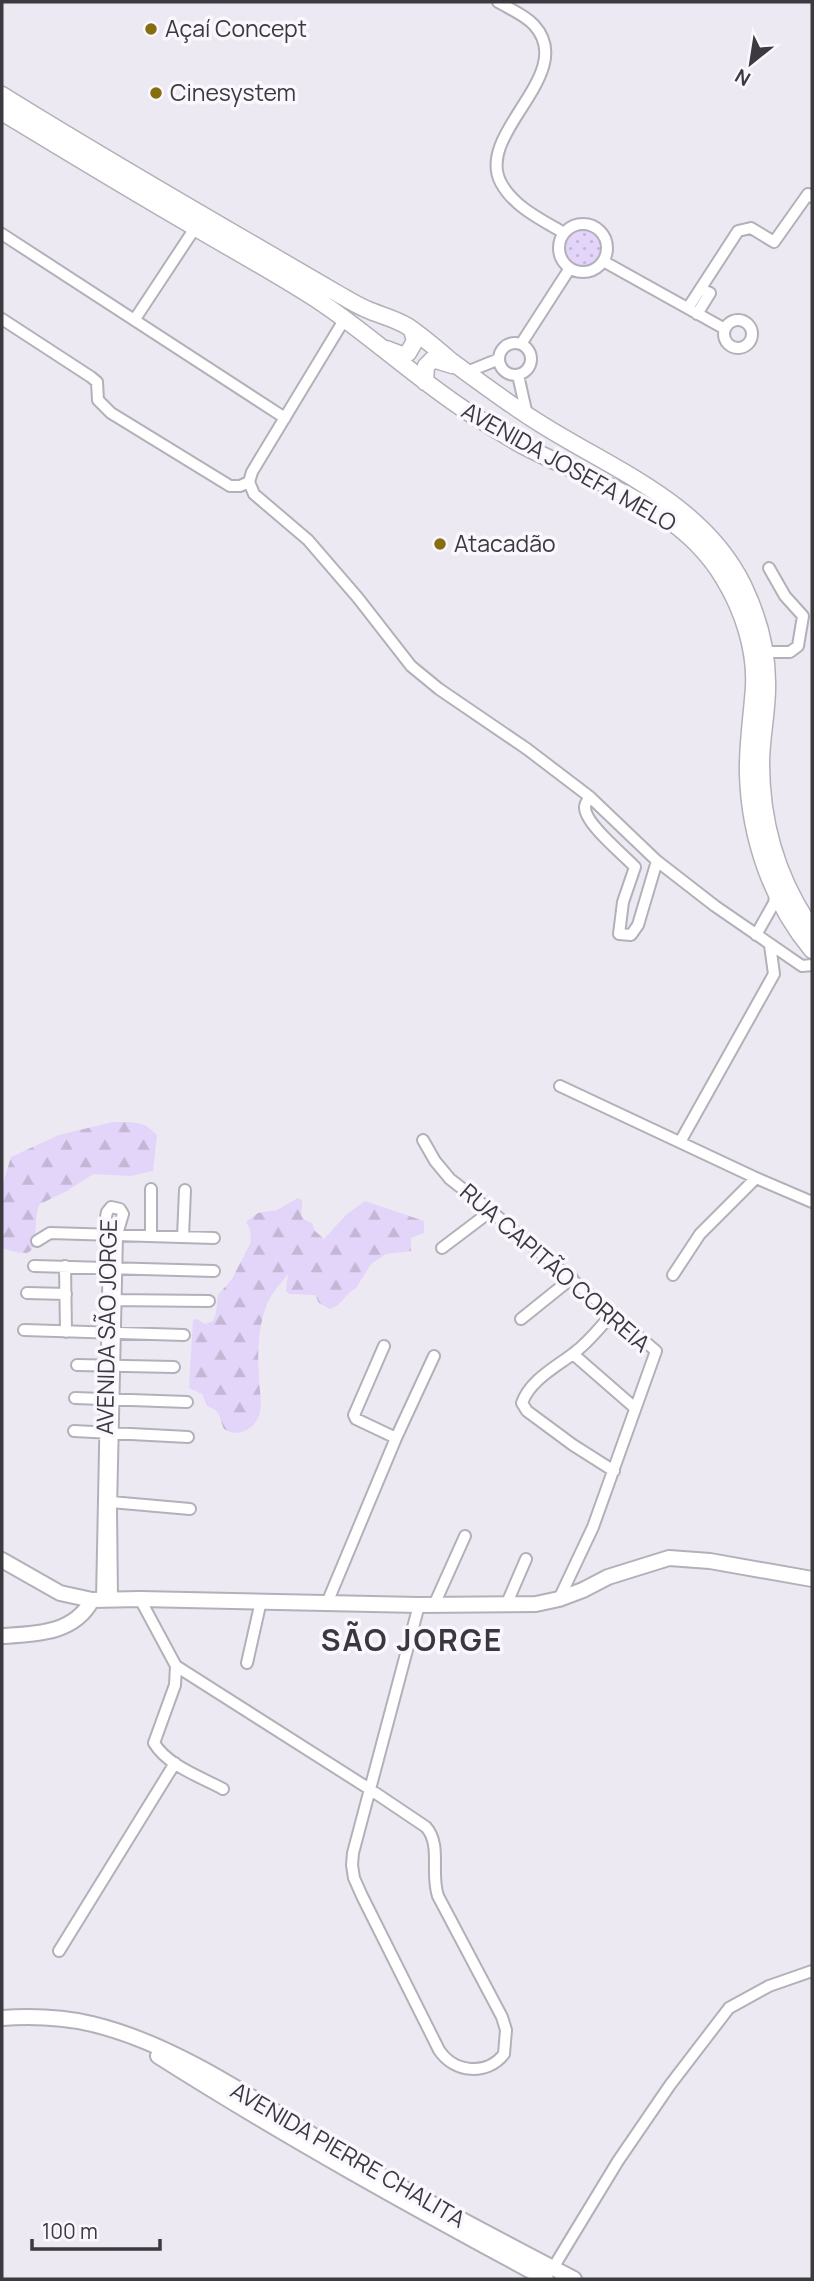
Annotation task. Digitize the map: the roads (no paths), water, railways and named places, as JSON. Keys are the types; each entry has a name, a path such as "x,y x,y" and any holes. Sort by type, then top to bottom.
{"main road":[{"name":"AVENIDA JOSEFA MELO","path":"2,95 212,222 354,303 394,319 412,330 493,392 644,484 707,533 743,585 766,652 768,683 761,758 763,804 778,866 812,929"},
{"name":"AVENIDA JOSEFA MELO","path":"2,112 307,293 472,415 523,445 672,520 712,560 744,622 752,657 755,684 748,777 757,842 775,891 795,927 812,950"},
{"path":"369,339 393,353 402,355 412,349 415,341 412,330"},
{"path":"425,382 426,366 433,359 440,359 466,371"}],"street":[{"path":"498,2 535,26 540,33 544,51 539,79 496,155 500,180 506,190 528,211 564,233"},
{"path":"693,311 701,289 738,231 751,229 774,242 808,194 812,197"},
{"path":"576,225 590,225 597,229 607,247 603,261 592,270 577,271 570,268 559,251 559,242 564,233 576,225"},
{"path":"135,319 195,228"},
{"path":"2,234 285,418"},
{"path":"603,261 725,329"},
{"path":"521,344 570,268"},
{"path":"2,319 92,377 97,382 98,400 111,413 230,486 249,482"},
{"path":"344,320 251,472 249,482 254,494 316,550 411,666 439,689 527,748 590,797 657,861 769,945 807,966"},
{"path":"466,371 507,369 526,371 531,363 531,354 521,344 512,342 504,346 507,369 527,415"},
{"path":"493,392 507,369"},
{"path":"766,652 790,652 798,646 803,628 803,616 785,596 769,568"},
{"path":"590,797 585,805 587,814 605,839 635,867 624,902 619,934 631,935 639,925 657,861"},
{"path":"756,935 774,903 775,891"},
{"path":"769,945 774,974"},
{"path":"680,1142 774,974 788,967 807,966"},
{"path":"559,1086 812,1202"},
{"name":"RUA CAPITÃO CORREIA","path":"423,1140 443,1172 656,1351 593,1527 559,1599"},
{"path":"673,1275 700,1234 756,1178"},
{"path":"151,1189 151,1235"},
{"path":"183,1237 185,1190"},
{"path":"442,1248 491,1211"},
{"path":"37,1241 50,1233 214,1238"},
{"name":"AVENIDA SÃO JORGE","path":"99,1600 109,1507 113,1234"},
{"path":"34,1266 214,1271"},
{"path":"65,1266 66,1332"},
{"path":"521,1318 572,1278"},
{"path":"27,1293 66,1294"},
{"path":"113,1300 209,1301"},
{"path":"612,1313 573,1354 543,1377 528,1393 523,1403 527,1411 614,1471"},
{"path":"24,1330 184,1335"},
{"path":"384,1346 354,1415 356,1419 396,1438"},
{"path":"573,1354 635,1408"},
{"path":"327,1602 396,1438 434,1356"},
{"path":"77,1364 174,1367"},
{"path":"75,1398 187,1402"},
{"path":"75,1431 188,1437"},
{"path":"109,1507 190,1509"},
{"path":"140,1598 176,1666 371,1790 426,1827 432,1834 435,1845 434,1885 438,1896 502,2017 506,2030 505,2054 492,2066 461,2068 446,2060 362,1896 352,1865 371,1790 427,1605 465,1536"},
{"path":"2,1560 70,1596 99,1600 140,1598 427,1605 536,1604 559,1599 608,1577 669,1558 710,1561 812,1579"},
{"path":"507,1603 526,1559"},
{"path":"70,1596 74,1606 72,1620"},
{"path":"72,1620 99,1600"},
{"path":"2,1636 41,1633 89,1614 99,1600"},
{"path":"247,1663 261,1601"},
{"path":"176,1666 175,1685 154,1742 161,1752 175,1763 223,1789"},
{"path":"59,1951 175,1763"},
{"path":"549,2274 618,2161 678,2074 729,2008 769,1986 812,1972"},
{"name":"AVENIDA PIERRE CHALITA","path":"2,2018 69,2020 121,2033 242,2110 333,2163 549,2274 575,2279"}],"place":[{"name":"Açaí Concept","path":"151,29"},
{"name":"Cinesystem","path":"156,93"},
{"name":"Atacadão","path":"440,544"}],"district":[{"name":"SÃO JORGE","path":"412,1641"}]}
